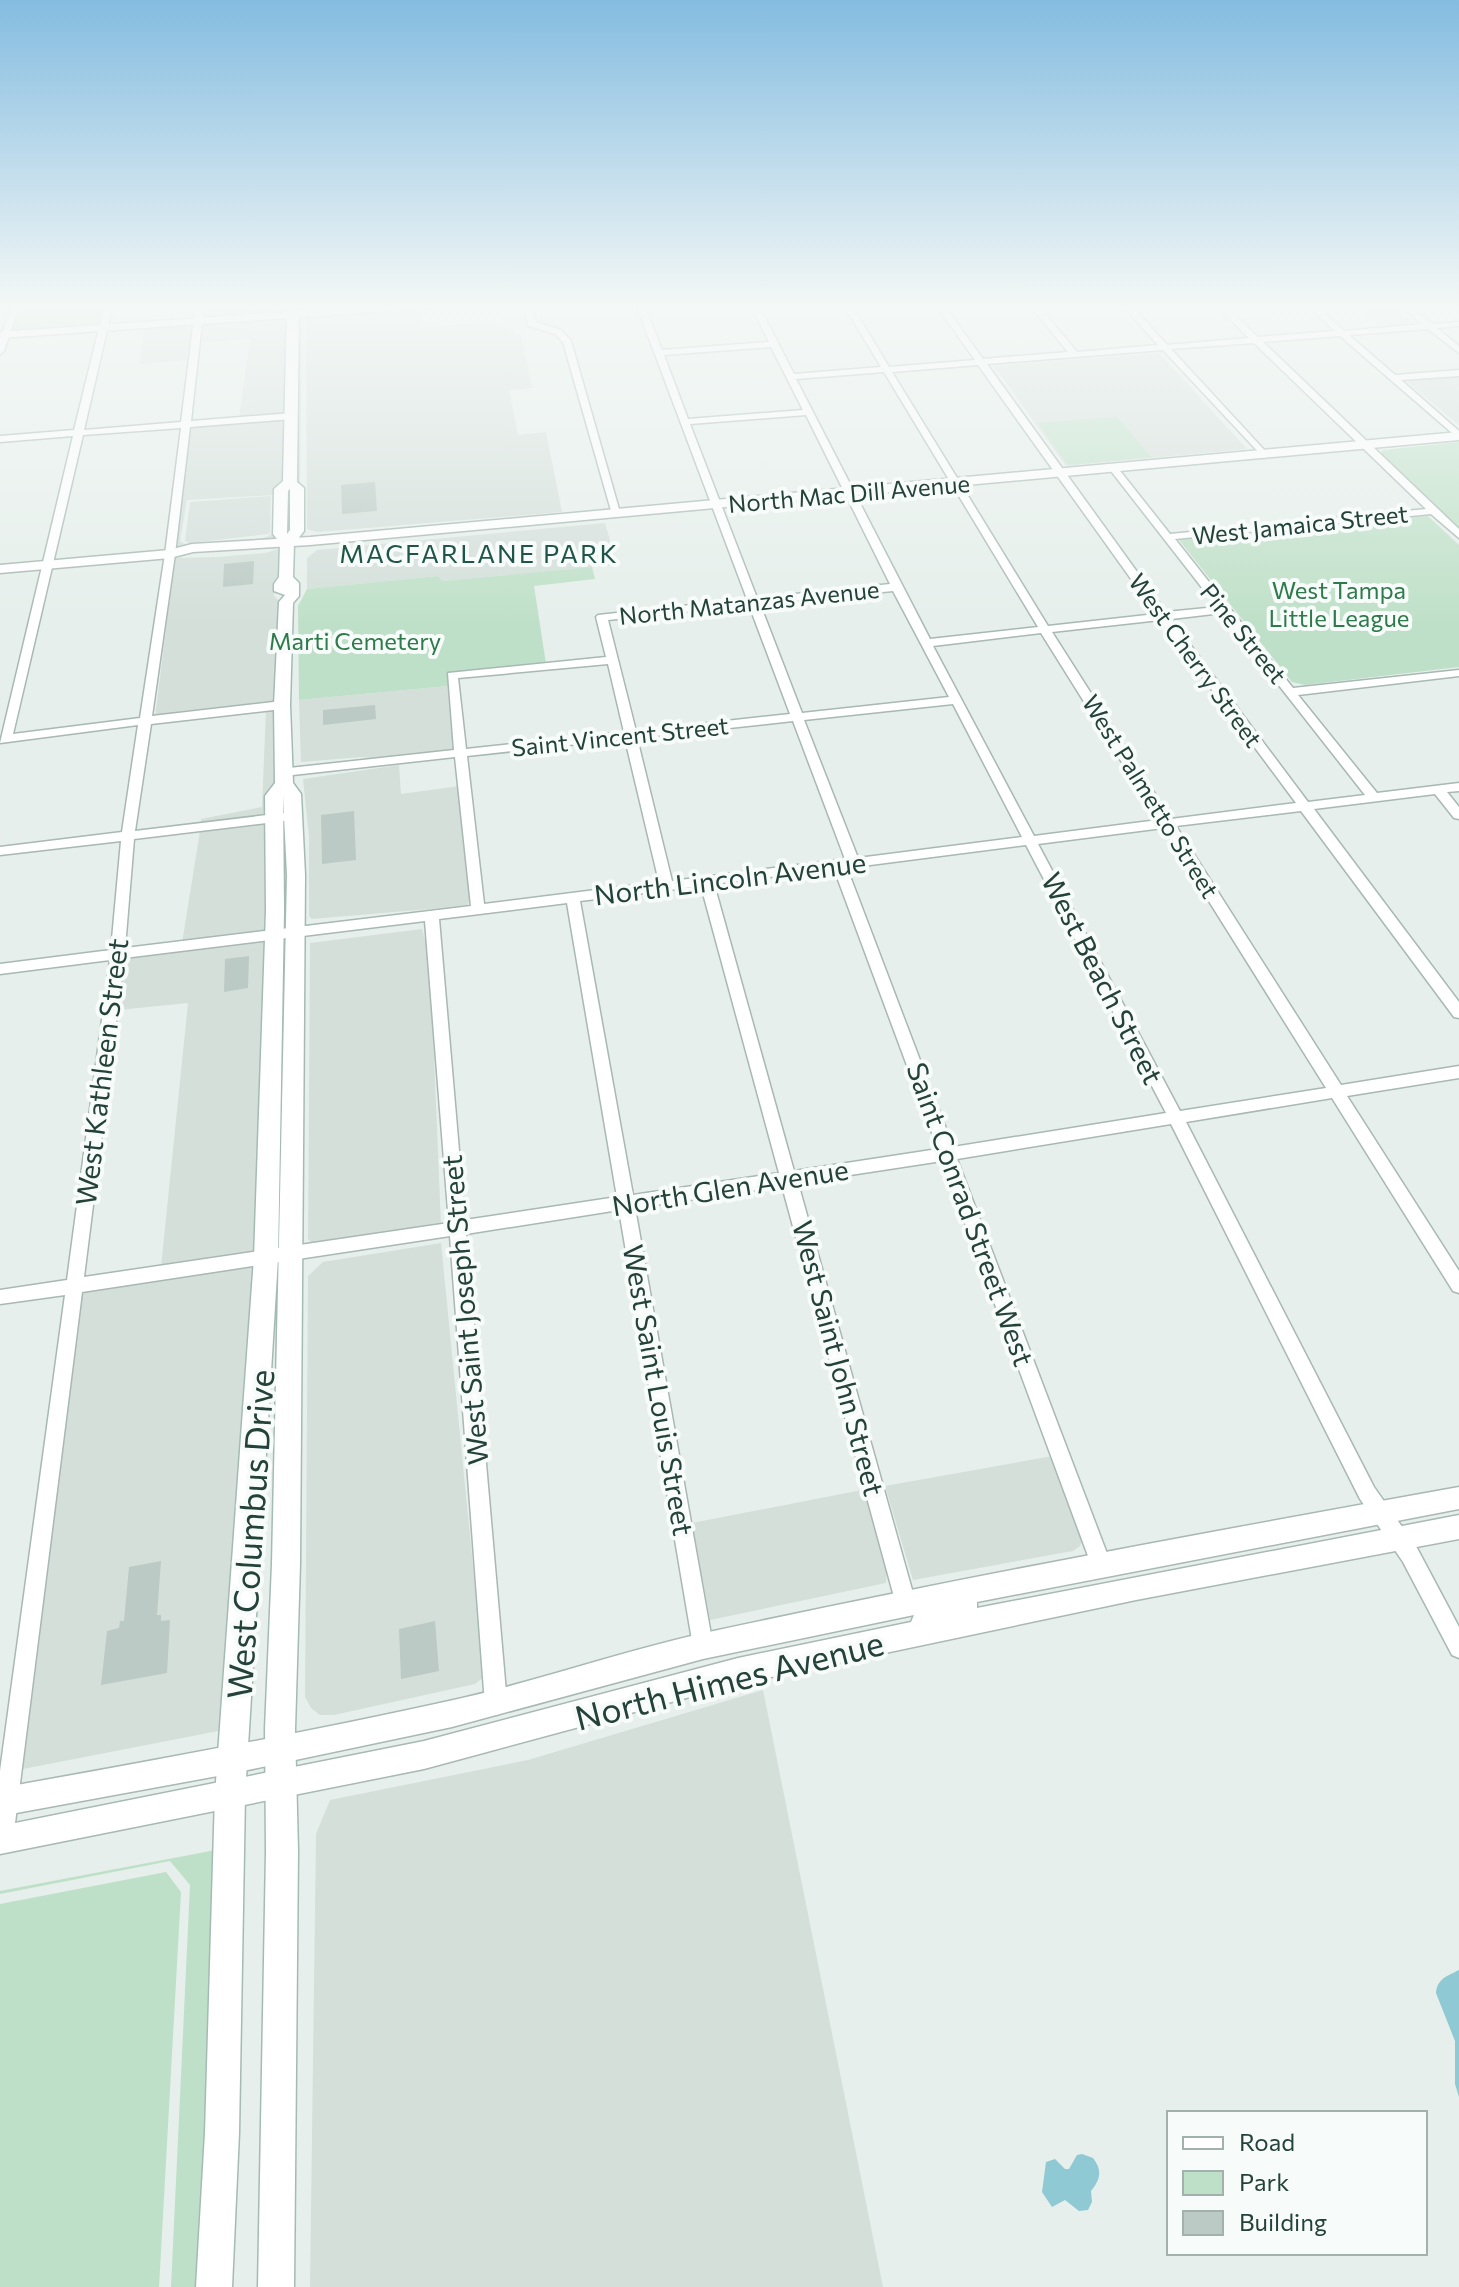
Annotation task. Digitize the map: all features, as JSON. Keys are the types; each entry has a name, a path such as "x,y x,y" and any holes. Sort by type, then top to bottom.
{"main road":[{"name":"West Columbus Drive","path":"276,2287 280,1786 279,1256 284,817 292,794 284,778 282,705 286,602 280,596 281,584 286,578 287,543 280,534 281,489 290,483 292,411"},
{"name":"West Columbus Drive","path":"214,2287 222,2133 230,1795 279,1256"}],"street":[{"path":"84,411 3,739 144,723 181,714 282,705"},
{"name":"West Kathleen Street","path":"1,1840 118,955 128,835 188,411"},
{"path":"587,411 617,514"},
{"name":"Saint Conrad Street West","path":"681,411 796,717 949,1154 1101,1564"},
{"name":"West Palmetto Street","path":"911,411 1045,630 1459,1286"},
{"name":"West Cherry Street","path":"1015,411 1163,616 1459,1013"},
{"path":"1223,411 1264,455"},
{"path":"1329,411 1459,535"},
{"path":"1430,411 1459,436"},
{"path":"685,422 809,412"},
{"name":"West Beach Street","path":"809,412 1378,1511 1398,1537 1459,1648"},
{"path":"0,439 292,416"},
{"name":"North Mac Dill Avenue","path":"0,569 170,554 191,557 250,552 287,543 1459,436"},
{"name":"Pine Street","path":"1114,469 1374,798"},
{"name":"West Jamaica Street","path":"1167,537 1433,511"},
{"name":"North Matanzas Avenue","path":"461,754 452,675 613,660 602,617 897,587"},
{"path":"926,643 1225,609"},
{"path":"613,660 667,886"},
{"path":"1290,692 1459,673"},
{"name":"Saint Vincent Street","path":"284,778 461,754 956,700"},
{"path":"461,754 478,910"},
{"name":"North Lincoln Avenue","path":"0,969 1459,787"},
{"path":"1438,790 1459,815"},
{"path":"0,851 284,817"},
{"name":"West Saint John Street","path":"706,881 906,1604"},
{"name":"West Saint Louis Street","path":"573,898 703,1646"},
{"name":"West Saint Joseph Street","path":"432,916 496,1704"},
{"name":"North Glen Avenue","path":"0,1297 457,1230 1459,1072"},
{"name":"North Himes Avenue","path":"4,1801 280,1750 496,1704 703,1646 1101,1564 1459,1498"},
{"name":"North Himes Avenue","path":"1,1840 280,1786 496,1738 738,1671 1459,1527"},
{"path":"919,1633 926,1620 944,1610 1000,1598 1044,1576"},
{"path":"738,1671 799,1647 883,1631 899,1620 906,1604"}],"shaded area":[{"path":"240,411 287,411 287,414 239,418"},
{"path":"296,411 301,411 300,485 296,483"},
{"path":"306,411 513,411 518,435 546,432 562,512 317,532 307,529"},
{"path":"1026,411 1212,411 1247,449 1066,466"},
{"path":"1442,411 1459,411 1459,425"},
{"path":"287,418 285,482 275,495 187,500 180,541 188,546 262,539 275,532 279,540 192,546 176,550 191,426"},
{"path":"271,496 268,534 190,543 185,541 190,502"},
{"path":"605,523 617,565 442,581 438,576 307,589 307,558 317,550"},
{"path":"282,548 280,577 275,584 274,596 280,602 276,702 182,711 155,717 175,558 265,553"},
{"path":"448,686 456,749 377,759 362,757 301,762 299,700"},
{"path":"276,709 278,815 201,823 201,819 262,807 266,710"},
{"path":"399,765 401,794 460,786 470,901 467,905 312,919 309,916 309,836 303,779"},
{"path":"278,822 278,931 182,943 200,831"},
{"path":"422,929 430,958 441,1226 311,1243 308,1239 310,943"},
{"path":"277,940 270,1251 161,1267 188,1003 118,1010 125,958"},
{"path":"441,1243 484,1677 475,1684 334,1715 320,1715 311,1708 305,1697 308,1276 323,1262"},
{"path":"270,1264 249,1725 23,1769 81,1292"},
{"path":"1053,1456 1083,1539 1080,1546 1073,1551 913,1580 885,1486"},
{"path":"867,1489 887,1569 886,1583 710,1620 692,1523"},
{"path":"763,1690 883,2287 310,2287 316,1834 330,1800 528,1760"}],"green space":[{"path":"1117,417 1151,457 1068,465 1038,423"},
{"path":"1459,442 1459,530 1380,454 1383,450"},
{"name":"West Tampa Little League","path":"1428,516 1459,545 1459,667 1305,685 1292,682 1179,540"},
{"name":"Marti Cemetery","path":"592,567 595,579 534,586 546,664 448,674 448,686 299,700 298,606 307,589 438,576 442,581"},
{"path":"221,1849 199,2287 171,2287 190,1885 170,1861 0,1894 0,1891"},
{"path":"166,1872 181,1892 159,2287 0,2287 0,1904"}],"water":[{"path":"1459,1970 1459,2097 1455,2084 1455,2041 1436,1993 1441,1981"},
{"path":"1077,2155 1093,2158 1099,2171 1088,2210 1079,2211 1065,2200 1052,2207 1042,2192 1046,2162 1055,2159 1069,2169"}],"building":[{"path":"375,482 377,511 342,514 341,485"},
{"path":"254,561 253,584 223,587 224,564"},
{"path":"375,705 376,719 323,725 323,710"},
{"path":"354,811 356,860 322,864 321,815"},
{"path":"249,956 248,988 224,992 225,959"},
{"path":"161,1561 157,1615 161,1615 161,1621 170,1620 167,1673 101,1685 107,1631 119,1628 120,1621 124,1621 129,1567"},
{"path":"435,1621 439,1671 401,1679 399,1629"}],"district":[{"name":"MACFARLANE PARK","path":"479,552"}]}
